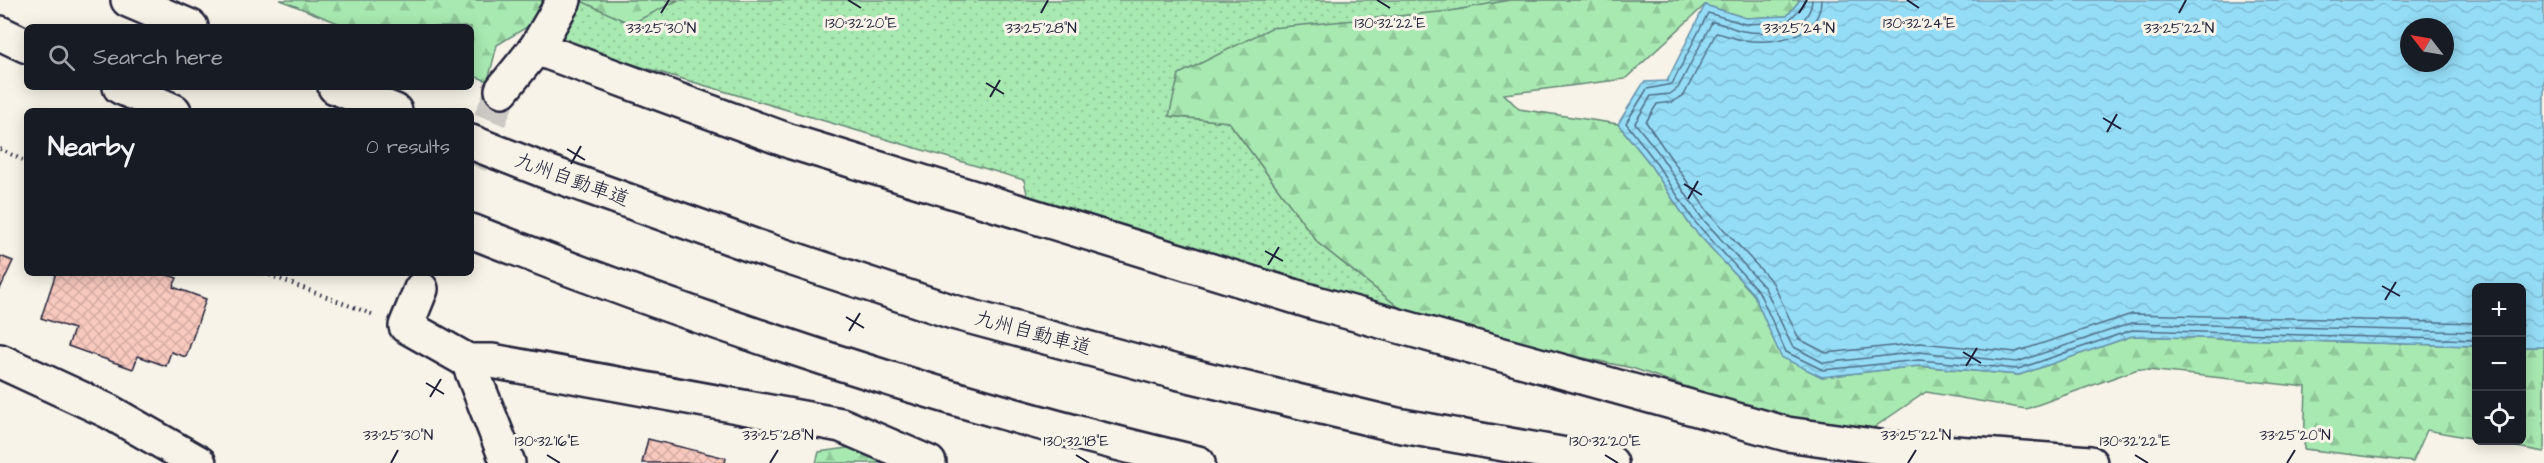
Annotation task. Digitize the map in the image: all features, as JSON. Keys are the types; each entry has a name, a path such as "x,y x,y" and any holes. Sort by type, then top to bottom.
{"main road":[{"path":"128,0 184,24"},
{"path":"502,90 536,48 564,0"},
{"path":"0,33 24,45"},
{"path":"536,48 815,149 1316,303 1787,434 1887,448 2090,463"},
{"path":"127,90 167,108"},
{"path":"342,90 388,108"},
{"name":"九州自動車道","path":"474,143 550,173 744,242 953,312 1176,372 1397,425 1611,463"},
{"path":"474,232 724,324 925,389 1198,463"},
{"path":"421,290 406,326 468,361 492,361 841,425 929,463"},
{"path":"0,361 108,411 199,463"},
{"path":"468,361 508,463"}],"path":[{"path":"0,149 24,161"},
{"path":"272,276 406,326"}],"green space":[{"path":"280,0 549,0 540,19 497,45 488,81 474,76 474,24 340,24"},
{"path":"452,0 1671,0 1169,116 1229,122 1318,243 1420,324 1029,203 1024,180 622,61"},
{"path":"579,0 678,0 631,24"},
{"path":"1510,0 1800,0 1787,16 1746,18 1705,5 1625,79 1504,94 1519,109 1618,124 1647,160 1690,225 1754,295 1781,356 1822,377 1919,366 2019,375 2132,336 2472,346 2472,438 2427,430 2413,462 2304,449 2306,387 2138,369 2026,409 1926,392 1873,428 1789,422 1632,368 1420,324 1318,243 1229,122 1169,116 1179,74 1271,28 1450,11"},
{"path":"2526,347 2544,347 2544,452 2506,445 2526,445"},
{"path":"861,446 898,463 816,463 819,452"}],"water":[{"path":"1800,0 2544,0 2544,347 2526,347 2526,283 2472,283 2472,346 2132,336 2019,375 1919,366 1822,377 1781,357 1754,295 1690,225 1647,160 1618,124 1644,82 1667,81 1705,5 1746,18 1787,16"}],"building":[{"path":"0,256 13,261 0,289"},
{"path":"55,276 171,276 177,278 173,287 206,299 186,357 171,352 166,366 138,356 133,369 68,346 74,329 41,318"},
{"path":"648,439 726,458 725,463 642,463"}],"tunnel":[{"path":"474,158 502,90"}]}
